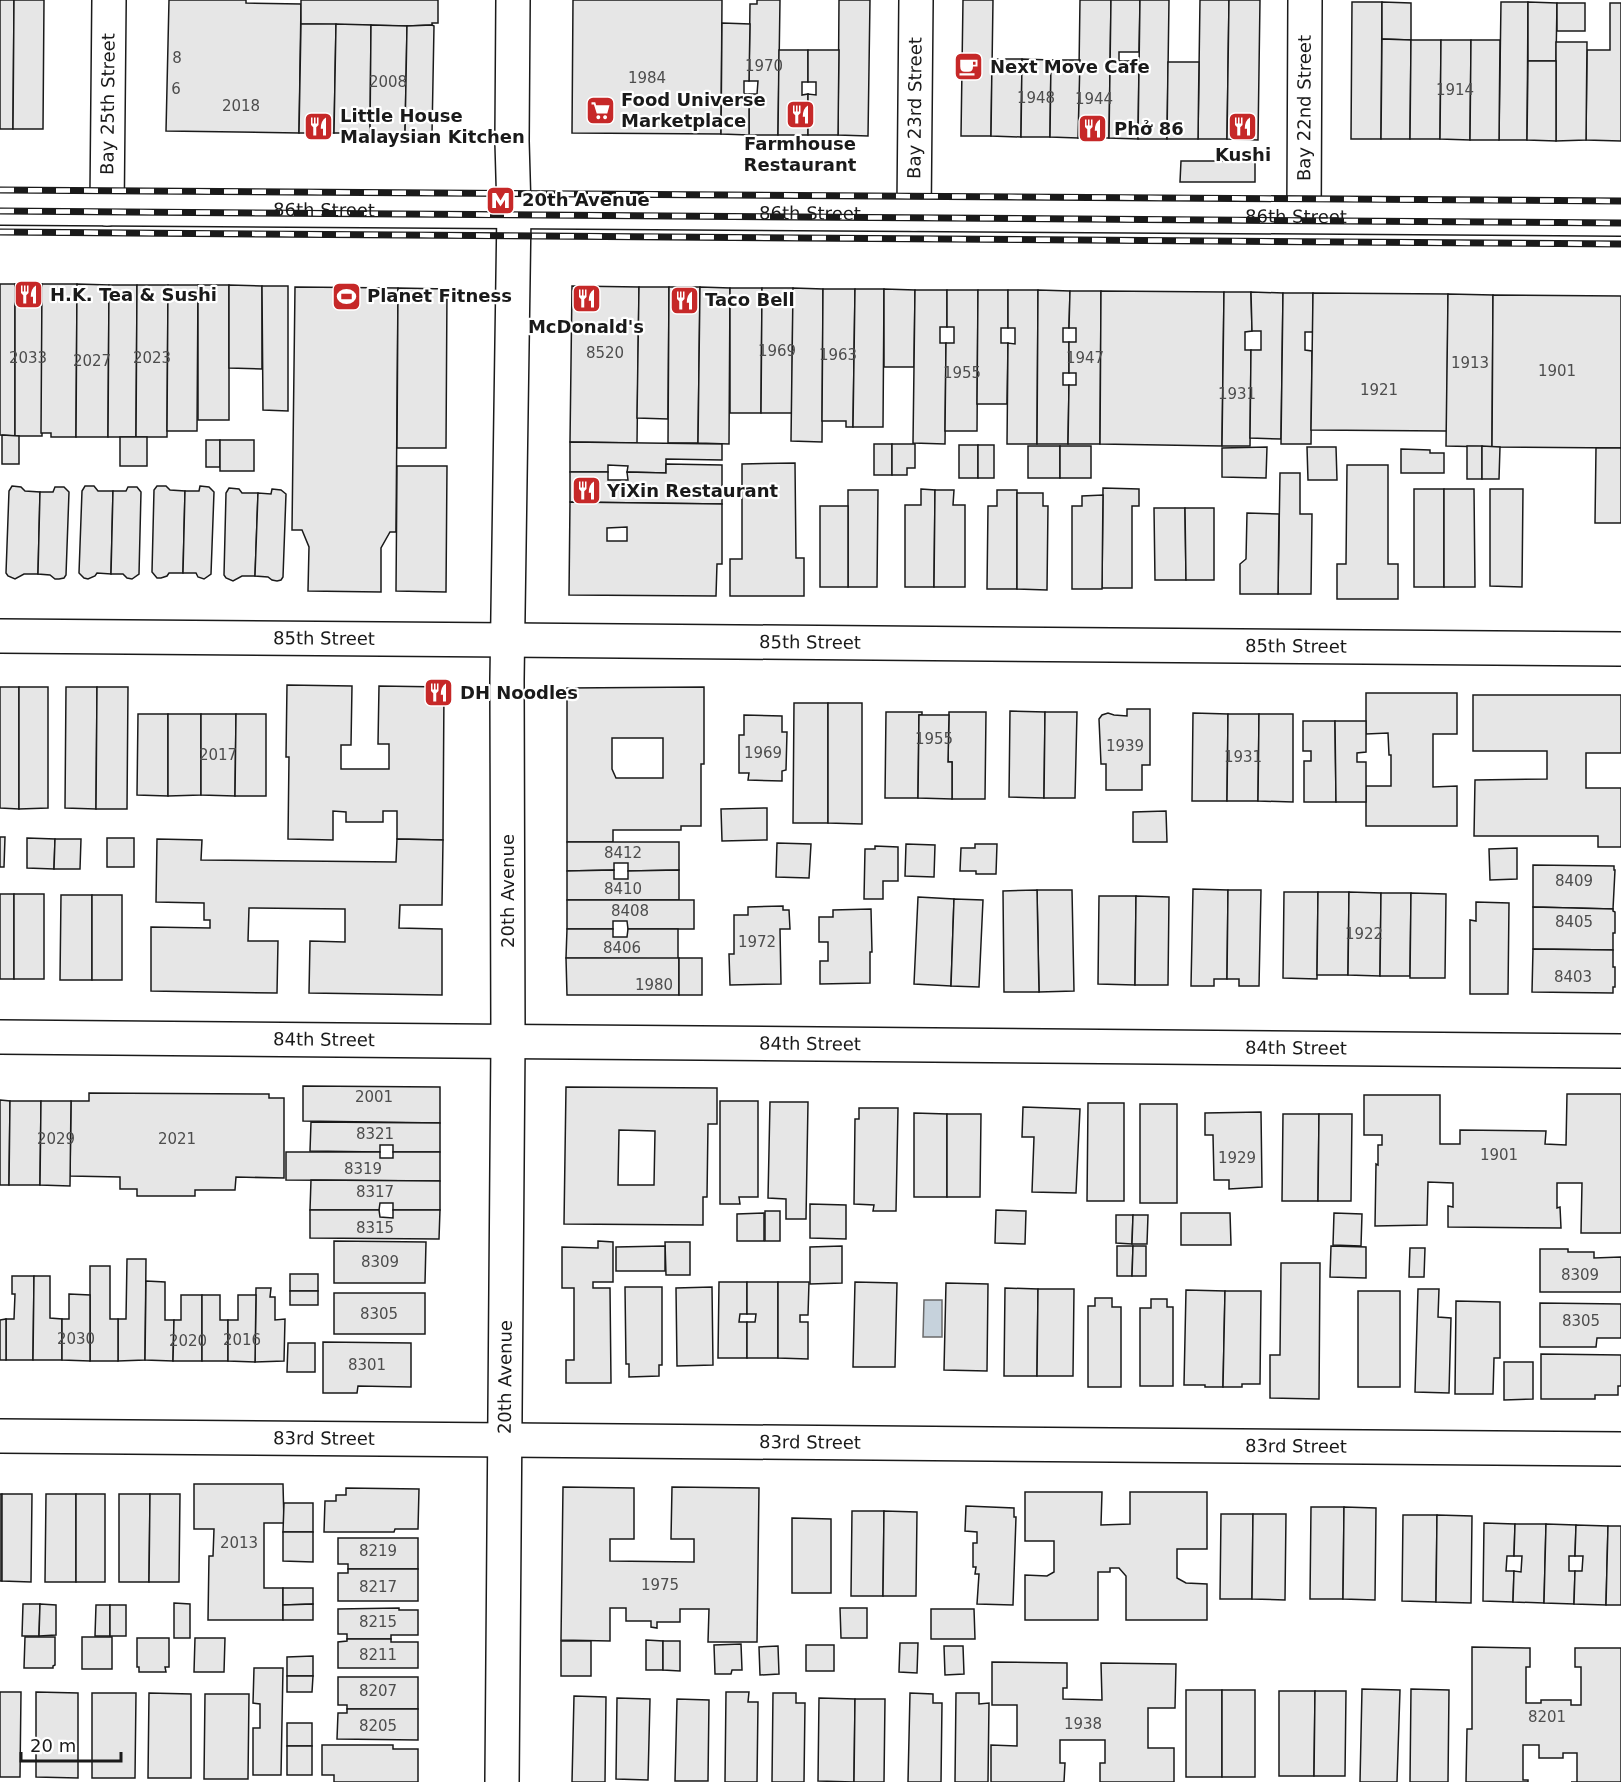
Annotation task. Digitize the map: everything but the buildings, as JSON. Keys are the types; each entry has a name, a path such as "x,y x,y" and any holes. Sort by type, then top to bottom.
{"street":[{"name":"Bay 25th Street","path":"107,209 109,0"},
{"name":"20th Avenue","path":"502,1782 508,1042 508,640 514,211 513,0"},
{"name":"Bay 23rd Street","path":"914,213 916,0"},
{"name":"Bay 22nd Street","path":"1304,216 1305,0"},
{"name":"86th Street","path":"0,208 1621,219"},
{"name":"85th Street","path":"0,636 1621,649"},
{"name":"84th Street","path":"0,1038 1621,1051"},
{"name":"83rd Street","path":"0,1436 1621,1449"}],"shaded area":[{"path":"924,1300 942,1300 942,1337 923,1337"}],"railway":[{"path":"0,190 1621,201"},
{"path":"0,211 1621,223"},
{"path":"0,232 1621,244"}],"place":[{"name":"Next Move Cafe","path":"969,67"},
{"name":"Food Universe Marketplace","path":"600,110"},
{"name":"Farmhouse Restaurant","path":"800,115"},
{"name":"Little House Malaysian Kitchen","path":"319,126"},
{"name":"Kushi","path":"1243,126"},
{"name":"Phở 86","path":"1093,129"},
{"name":"20th Avenue","path":"501,200"},
{"name":"H.K. Tea & Sushi","path":"29,295"},
{"name":"Planet Fitness","path":"346,296"},
{"name":"McDonald's","path":"586,298"},
{"name":"Taco Bell","path":"684,300"},
{"name":"YiXin Restaurant","path":"586,491"},
{"name":"DH Noodles","path":"439,693"}]}
